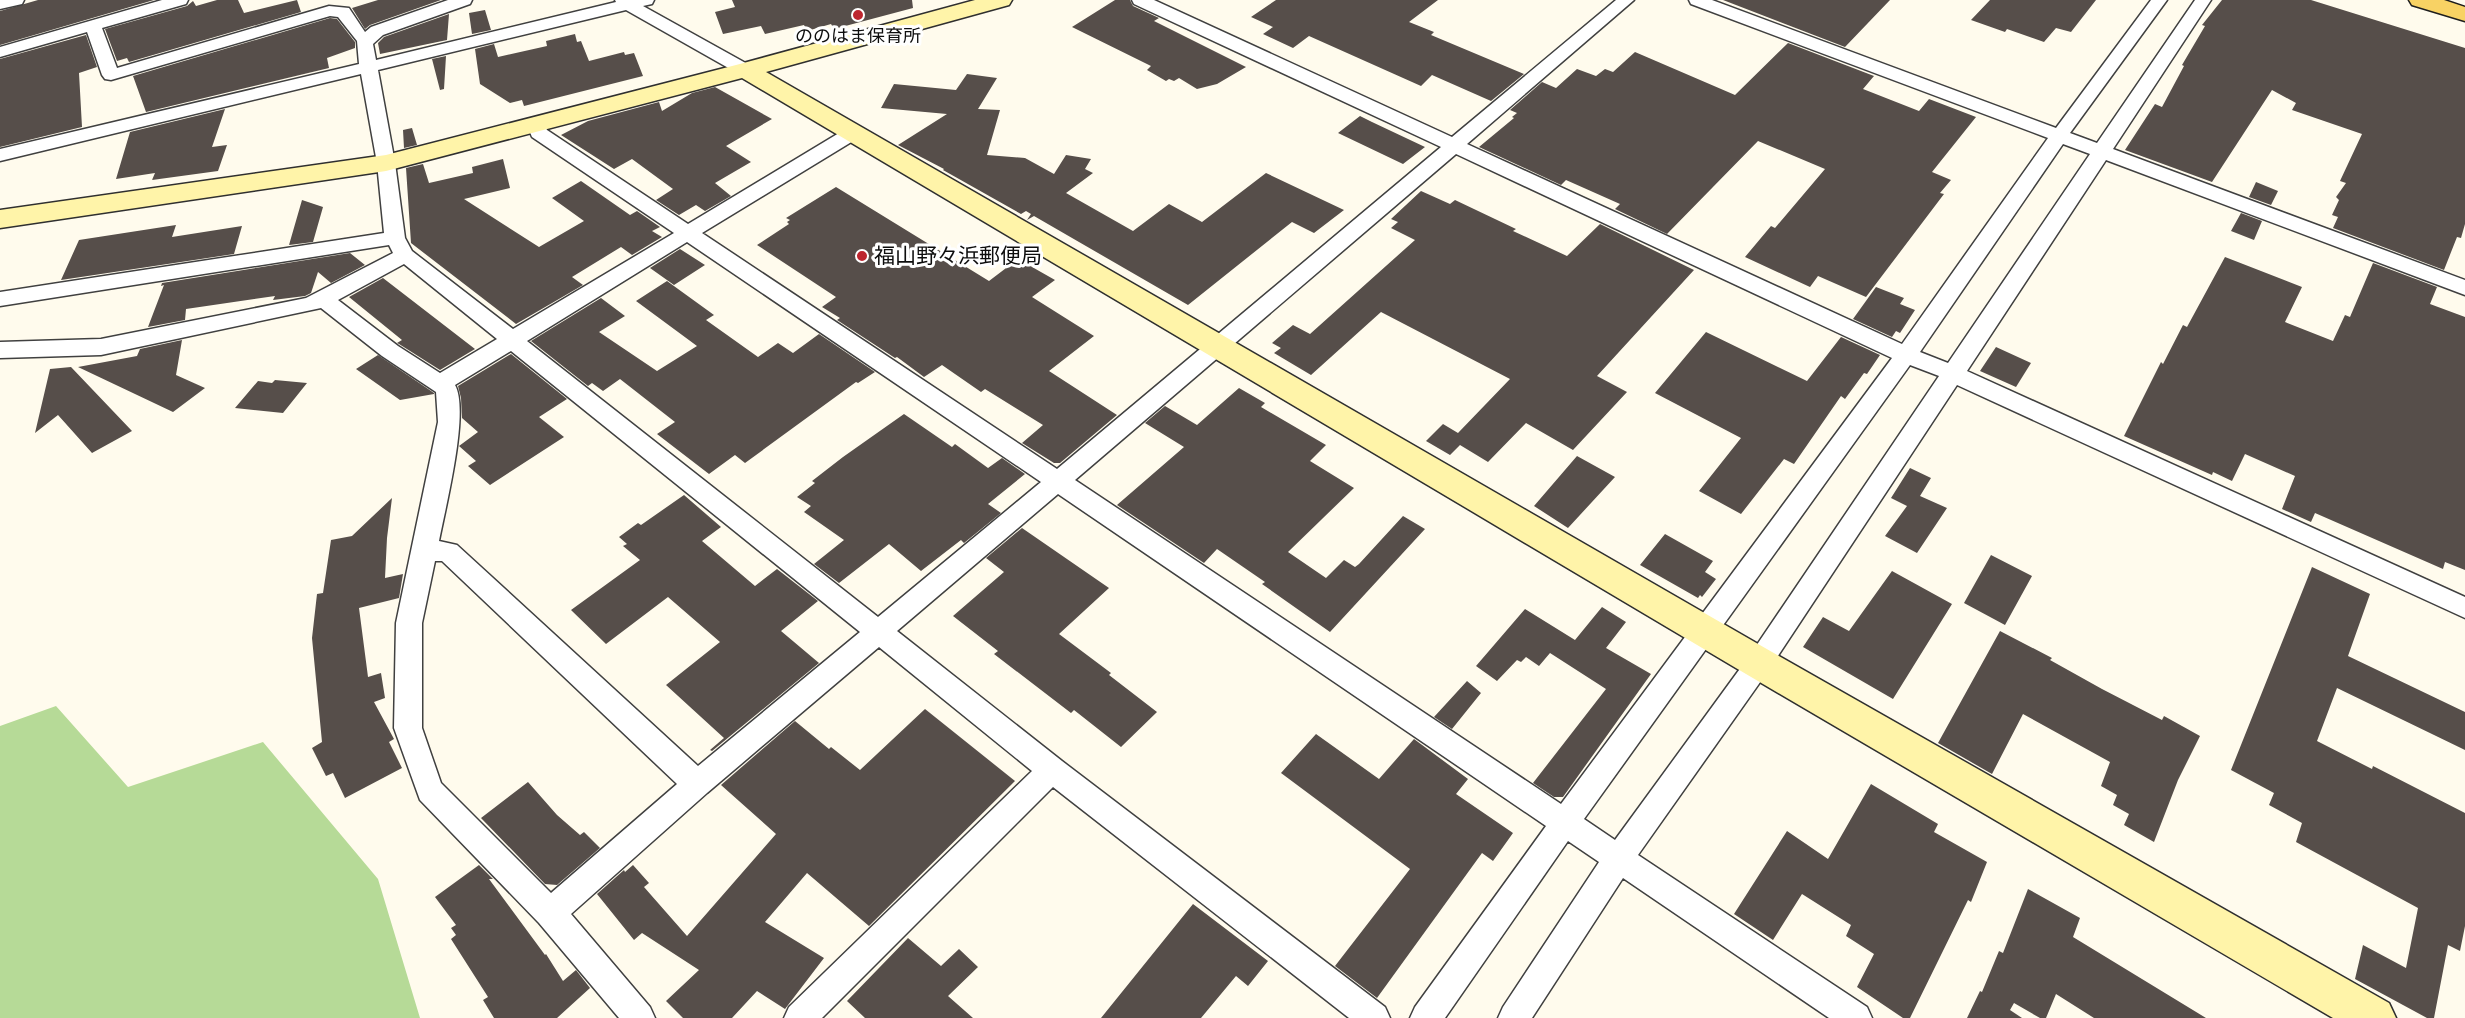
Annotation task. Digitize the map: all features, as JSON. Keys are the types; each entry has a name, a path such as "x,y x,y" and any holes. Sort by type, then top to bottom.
{"main road":[{"path":"2420,0 2465,14"}],"street":[{"path":"0,4 16,0"},
{"path":"0,52 180,0"},
{"path":"464,0 377,31 364,43 400,247 1052,770 1374,1018"},
{"path":"0,155 368,67 625,2 646,0"},
{"path":"0,219 386,163 745,70 1001,0"},
{"path":"1140,0 1906,355 1952,373 2465,608"},
{"path":"550,913 697,784 1058,482 1626,0"},
{"path":"1697,0 2465,288"},
{"path":"1426,1018 1565,822 1706,632 1906,355 2059,136 2160,0"},
{"path":"1514,1018 1619,858 1759,663 2203,0"},
{"path":"625,2 1218,345 1759,663 2374,1018"},
{"path":"93,25 111,75 329,11 343,12 360,37 368,38"},
{"path":"535,123 539,133 1856,1018"},
{"path":"441,383 851,134"},
{"path":"0,350 100,347 311,304 325,298 400,247"},
{"path":"0,299 400,247"},
{"path":"325,298 333,308 390,351 427,377 441,383 447,390 448,422 425,550 409,623 408,728 430,791 550,913 639,1018"},
{"path":"425,550 448,552 697,784"},
{"path":"810,1015 1052,770"}],"green space":[{"path":"56,706 128,787 263,742 378,879 420,1018 0,1018 0,726"}],"building":[{"path":"38,0 154,0 0,45 0,11"},
{"path":"217,0 238,0 244,13 297,0 301,12 129,62 127,58 117,61 105,29 187,6 193,1 196,6"},
{"path":"378,0 441,0 370,25 365,29 352,8"},
{"path":"732,0 912,0 913,8 834,29 831,24 807,31 804,25 765,34 761,26 723,34 715,12 735,7"},
{"path":"1115,0 1130,0 1133,6 1159,18 1154,21 1246,67 1217,84 1197,89 1179,78 1166,81 1147,70 1151,66 1072,27"},
{"path":"1276,0 1438,0 1409,22 1434,32 1431,35 1524,74 1491,101 1432,75 1421,86 1309,36 1293,48 1263,34 1273,27 1251,17"},
{"path":"1723,0 1890,0 1845,47"},
{"path":"1990,0 2096,0 2071,32 2056,28 2044,42 1971,20"},
{"path":"2222,0 2311,0 2465,48 2465,224 2461,238 2457,237 2444,270 2333,228 2338,217 2332,215 2339,200 2336,197 2346,183 2340,181 2362,134 2292,110 2296,103 2272,90 2212,182 2125,150 2155,104 2162,107 2184,66 2182,65 2205,26 2202,25"},
{"path":"485,10 491,30 472,34 469,13"},
{"path":"449,14 447,40 380,54 378,43 384,37"},
{"path":"330,18 337,19 355,42 355,48 327,58 329,68 146,112 133,76"},
{"path":"575,34 577,42 581,41 589,61 624,52 625,55 634,53 643,76 524,106 522,100 510,103 480,84 475,49 494,44 498,57 547,46 546,41"},
{"path":"86,35 97,67 79,73 82,127 0,147 0,59"},
{"path":"1788,43 1874,76 1863,89 1919,111 1929,99 1976,117 1932,172 1951,180 1940,193 1944,194 1866,297 1818,276 1810,287 1745,257 1771,226 1775,228 1825,169 1758,141 1667,234 1615,209 1620,204 1566,180 1561,185 1479,147 1514,118 1512,117 1517,113 1510,110 1542,82 1556,88 1577,69 1596,76 1605,69 1613,72 1635,52 1735,95"},
{"path":"446,56 444,89 440,90 432,59"},
{"path":"967,74 997,78 978,109 1000,110 987,155 1025,158 1054,174 1066,155 1091,159 1085,169 1093,173 1066,193 1133,231 1169,204 1202,222 1266,173 1344,210 1314,233 1292,222 1188,305 1034,216 1027,220 1031,214 1026,211 1021,214 898,145 947,114 881,108 894,84 956,90"},
{"path":"715,87 772,119 726,146 751,162 715,183 731,196 705,211 696,205 679,215 656,200 673,189 632,159 614,169 561,135 588,121 659,102 662,111 692,93"},
{"path":"225,109 212,147 227,145 218,171 152,180 155,173 116,179 130,132"},
{"path":"1360,116 1425,147 1403,164 1338,133"},
{"path":"412,128 417,145 404,148 403,130"},
{"path":"503,159 510,188 464,199 539,247 584,221 552,198 581,181 630,215 637,211 660,227 652,231 662,237 632,255 621,247 572,277 583,285 516,324 411,243 406,168 423,164 429,183 473,173 472,167"},
{"path":"2256,182 2278,191 2271,205 2249,197"},
{"path":"836,187 989,281 1018,259 1055,280 1032,297 1094,336 1049,371 1117,415 1060,463 1054,463 1022,443 1043,425 985,389 981,392 942,365 924,377 897,357 895,358 837,320 840,318 822,307 836,297 757,245 789,224 787,222 790,220 786,218"},
{"path":"1421,191 1450,204 1455,200 1567,256 1600,224 1694,270 1597,376 1627,392 1573,450 1526,423 1488,462 1460,445 1450,455 1426,441 1443,424 1458,433 1510,379 1381,312 1311,375 1274,353 1281,348 1272,343 1293,325 1310,334 1415,240 1391,228 1398,222 1391,219"},
{"path":"302,200 323,207 313,242 289,245"},
{"path":"2241,213 2262,221 2254,240 2231,231"},
{"path":"176,225 172,237 242,226 234,254 61,280 79,240"},
{"path":"680,249 705,265 674,285 650,268"},
{"path":"350,253 365,265 331,283 318,272 311,293 305,296 273,300 275,296 186,309 185,320 148,327 164,285 161,286 162,283"},
{"path":"2225,257 2302,287 2285,322 2333,341 2345,315 2350,317 2373,263 2437,287 2430,304 2465,317 2465,570 2445,562 2443,569 2315,513 2311,522 2282,509 2295,476 2245,454 2232,481 2213,472 2212,475 2124,436 2161,362 2163,364 2183,325 2187,327"},
{"path":"383,278 475,349 440,370 397,343 402,340 349,297"},
{"path":"667,281 714,315 706,320 758,357 778,343 793,353 819,334 875,372 858,383 856,382 745,463 735,455 709,474 657,434 675,422 620,379 603,391 592,383 588,386 531,341 601,298 625,316 599,332 657,371 697,346 636,301"},
{"path":"1876,287 1904,298 1900,304 1915,310 1900,333 1896,331 1892,337 1853,319"},
{"path":"1706,332 1807,381 1841,337 1880,355 1845,399 1841,396 1794,464 1784,459 1741,514 1699,491 1741,438 1655,393"},
{"path":"182,340 176,375 205,388 173,412 78,367 137,356 140,349"},
{"path":"1996,347 2031,363 2016,387 1980,371"},
{"path":"511,354 567,399 539,417 564,437 490,485 468,466 476,461 459,446 478,432 462,418 458,386"},
{"path":"378,355 434,394 400,400 356,369"},
{"path":"71,367 132,431 92,453 58,415 35,433 50,369"},
{"path":"275,380 307,383 283,413 235,408 258,381 272,383"},
{"path":"1239,388 1265,403 1261,407 1326,445 1310,461 1354,488 1288,552 1326,578 1344,560 1355,567 1359,564 1403,516 1425,529 1330,632 1262,584 1265,582 1217,549 1204,563 1117,505 1184,447 1145,423 1165,406 1197,425"},
{"path":"904,414 952,447 955,444 988,468 1002,458 1025,474 988,504 1001,513 964,543 961,540 921,571 889,544 839,583 814,564 844,540 804,512 811,506 797,497 815,483 812,481"},
{"path":"1577,456 1615,477 1568,528 1534,506"},
{"path":"1910,468 1931,478 1920,496 1947,508 1917,553 1885,536 1907,506 1891,498"},
{"path":"684,495 721,527 702,541 755,586 777,569 818,601 781,631 819,663 712,751 710,750 724,738 666,685 720,642 668,597 606,644 571,610 640,560 623,546 627,544 619,537 638,523 641,525"},
{"path":"392,498 385,578 403,574 399,598 359,608 368,677 381,673 385,698 374,702 394,739 389,742 402,768 345,798 333,773 326,776 312,748 322,742 312,638 317,594 323,593 331,540 352,536"},
{"path":"1022,528 1109,588 1059,634 1111,673 1109,675 1157,712 1121,747 1074,710 1071,713 994,654 998,651 953,616 1004,572 986,558"},
{"path":"1665,534 1713,561 1705,572 1716,579 1702,597 1700,595 1698,598 1640,565"},
{"path":"1991,555 2032,576 2005,625 1964,603"},
{"path":"2312,567 2370,594 2348,656 2465,712 2465,750 2337,688 2317,741 2372,769 2373,766 2465,813 2465,926 2460,951 2448,945 2434,1018 2427,1018 2355,979 2363,945 2406,968 2418,908 2296,842 2302,823 2269,805 2274,793 2231,770"},
{"path":"1892,571 1952,604 1893,699 1803,647 1823,617 1849,631"},
{"path":"1602,607 1626,622 1606,648 1651,674 1563,797 1554,797 1533,783 1606,689 1550,653 1539,666 1526,657 1521,662 1517,660 1497,681 1476,666 1525,609 1575,640"},
{"path":"2000,631 2052,658 2050,660 2102,689 2162,720 2164,716 2200,736 2178,780 2154,842 2124,825 2129,814 2113,805 2117,795 2101,786 2110,762 2023,714 1992,774 1938,743"},
{"path":"1467,681 1481,693 1452,729 1434,717"},
{"path":"925,709 1015,781 869,926 807,873 765,922 824,958 785,1009 757,991 732,1018 683,1018 666,1001 699,970 642,933 634,940 597,894 633,865 649,883 644,887 687,936 776,834 721,785 795,721 829,749 831,747 860,770"},
{"path":"1316,734 1379,779 1414,739 1468,779 1456,794 1513,833 1493,861 1482,853 1377,998 1335,966 1410,869 1281,773"},
{"path":"528,782 557,815 580,835 584,832 600,848 557,885 545,884 481,818"},
{"path":"1871,784 1938,824 1934,832 1987,862 1971,902 1968,900 1910,1018 1903,1018 1857,987 1874,954 1846,936 1851,925 1802,894 1773,940 1734,914 1787,831 1828,859"},
{"path":"479,865 493,879 489,879 546,954 563,981 576,970 590,988 557,1018 494,1018 483,1000 488,997 451,939 456,935 451,928 456,925 435,897"},
{"path":"2028,889 2080,918 2073,937 2206,1018 2094,1018 2056,994 2046,1018 2040,1018 2014,1003 2010,1010 2022,1018 1967,1018 1980,991 1982,992 1999,951 2003,953"},
{"path":"1193,904 1268,961 1248,986 1236,976 1201,1018 1101,1018"},
{"path":"908,938 941,966 959,949 978,967 948,996 973,1018 865,1018 847,1001"}],"place":[{"name":"ののはま保育所","path":"858,15"},
{"name":"福山野々浜郵便局","path":"862,256"}]}
